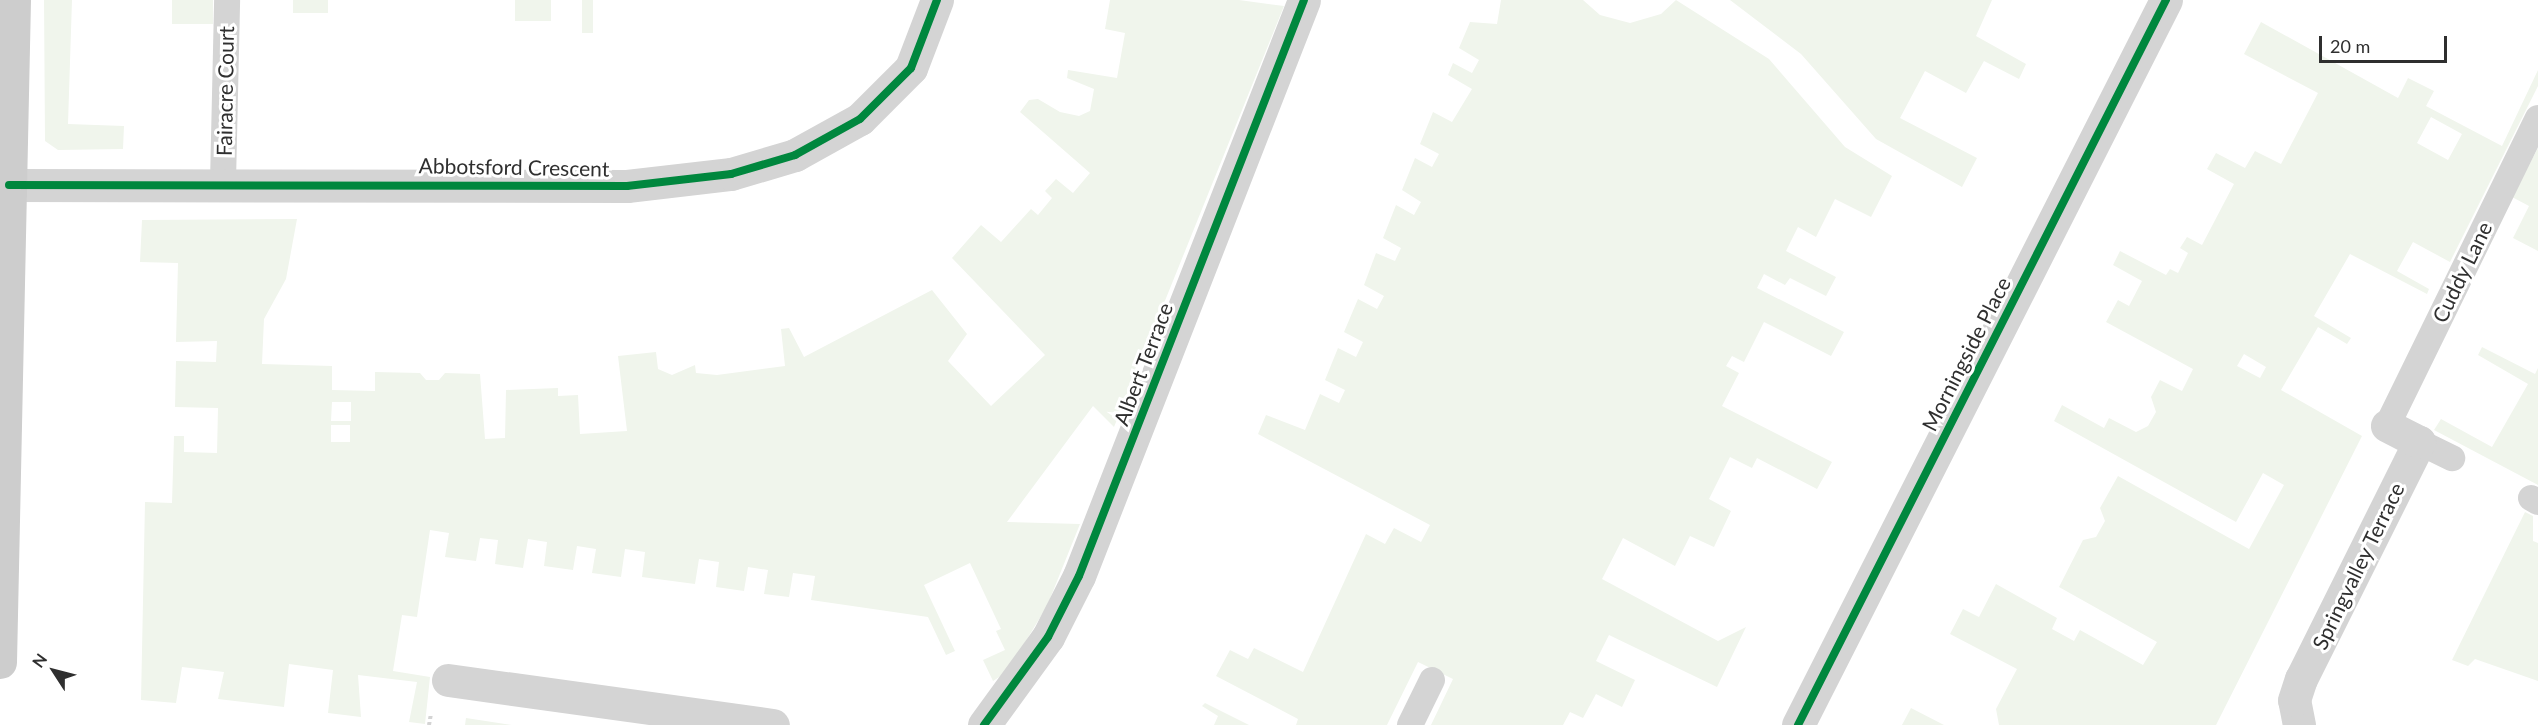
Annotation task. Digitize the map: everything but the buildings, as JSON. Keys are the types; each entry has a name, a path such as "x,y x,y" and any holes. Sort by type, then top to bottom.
{"street":[{"path":"0,662 14,0"},
{"name":"Abbotsford Crescent","path":"9,185 223,182 627,186 731,174 795,155 860,119 910,68 937,0"},
{"name":"Albert Terrace","path":"984,725 1048,637 1079,576 1304,0"},
{"name":"Morningside Place","path":"1798,725 2166,0"},
{"path":"2387,426 2419,442"},
{"name":"Springvalley Terrace","path":"2299,725 2294,700 2301,679 2419,442"},
{"path":"448,680 773,725"}],"lane":[{"name":"Fairacre Court","path":"223,182 227,0"},
{"name":"Cuddy Lane","path":"2387,426 2538,118"},
{"path":"2419,442 2452,458"},
{"path":"1410,725 1432,680"}],"shaded area":[{"path":"44,0 72,0 68,124 124,126 123,149 58,150 45,141"},
{"path":"172,0 213,0 213,24 172,24"},
{"path":"293,0 328,0 328,13 293,13"},
{"path":"515,0 551,0 551,21 515,21"},
{"path":"582,0 593,0 593,33 582,33"},
{"path":"1110,0 1239,0 1284,6 1114,427 1093,406 1007,522 1080,524 1047,606 1007,672 993,681 983,660 1005,650 996,631 1001,629 970,563 924,585 955,651 946,655 928,617 811,600 815,576 793,573 789,597 764,594 768,570 748,567 744,591 716,587 719,562 699,559 695,584 642,577 645,552 625,549 621,577 592,573 596,549 577,546 573,570 544,566 547,542 528,539 523,568 495,564 498,540 480,538 476,561 445,557 449,533 430,530 417,617 402,615 393,671 430,677 425,724 409,722 417,682 358,675 361,717 328,713 333,670 289,664 284,707 218,699 224,672 182,667 176,703 141,700 145,502 172,503 174,436 184,436 184,452 217,453 218,408 175,407 176,361 216,362 217,341 176,342 178,263 140,262 142,220 297,219 286,279 264,319 262,364 332,366 332,390 375,391 375,372 420,373 426,380 439,380 445,373 480,374 485,439 505,438 506,390 558,388 558,396 578,395 580,434 627,431 618,356 656,352 658,369 672,375 695,365 696,373 717,375 785,366 781,329 789,328 804,357 932,290 967,334 948,361 991,406 1045,355 952,258 981,225 1001,242 1031,209 1038,215 1052,198 1045,191 1056,179 1073,193 1090,173 1020,112 1029,100 1038,99 1060,112 1079,116 1090,111 1094,89 1067,78 1068,70 1117,78 1125,33 1105,29","holes":["332,402 351,402 351,421 331,421","331,425 350,425 350,442 331,442"]},
{"path":"1501,0 1583,0 1600,15 1630,23 1661,14 1676,0 1769,59 1845,147 1892,176 1871,217 1835,199 1816,237 1798,227 1786,251 1836,277 1826,296 1790,278 1785,285 1764,274 1757,288 1844,332 1831,356 1764,322 1744,362 1732,356 1726,366 1739,373 1722,406 1832,462 1817,489 1757,458 1752,468 1730,457 1709,499 1731,511 1714,547 1690,536 1675,566 1623,538 1602,579 1718,641 1746,627 1717,687 1609,635 1596,661 1635,680 1622,707 1596,694 1583,718 1570,712 1563,725 1431,725 1453,679 1418,662 1387,725 1296,725 1298,719 1216,676 1230,650 1248,659 1254,648 1303,672 1366,534 1385,544 1394,528 1421,542 1430,525 1258,434 1266,415 1305,430 1320,394 1339,403 1345,390 1325,380 1338,348 1356,357 1363,342 1344,332 1358,299 1377,309 1384,296 1364,285 1376,253 1395,261 1401,248 1383,238 1396,205 1414,215 1421,202 1402,190 1415,158 1432,167 1439,154 1420,144 1433,112 1452,122 1472,89 1448,75 1453,63 1472,73 1479,60 1459,48 1470,22 1497,24"},
{"path":"1730,0 1992,0 1976,36 2026,64 2019,79 1984,61 1966,93 1925,71 1900,118 1977,158 1962,187 1876,139 1801,54"},
{"path":"2261,22 2398,98 2408,78 2434,91 2426,106 2502,146 2538,70 2538,86 2450,262 2413,242 2397,271 2429,289 2427,294 2350,254 2314,316 2351,338 2347,344 2318,327 2281,390 2362,436 2216,725 1999,725 1996,709 2017,669 1950,634 1963,609 1979,617 1996,584 2057,618 2052,629 2074,641 2080,630 2143,665 2157,642 2059,587 2083,540 2096,537 2105,521 2100,508 2118,476 2249,549 2284,485 2263,473 2236,522 2054,421 2062,405 2104,428 2109,418 2136,432 2148,426 2156,412 2151,397 2160,380 2182,391 2193,369 2106,322 2118,300 2129,306 2142,281 2113,265 2120,251 2166,275 2170,269 2178,273 2188,253 2180,248 2187,237 2202,245 2234,184 2207,169 2216,153 2245,168 2255,151 2281,164 2318,93 2244,54","holes":["2431,117 2462,134 2448,160 2417,143","2244,354 2266,367 2260,378 2237,366"]},
{"path":"2538,148 2538,251 2513,238 2529,206 2512,197"},
{"path":"2482,347 2535,374 2538,368 2538,485 2434,430 2441,419 2492,447 2528,384 2478,355"},
{"path":"2525,512 2533,516 2533,541 2538,543 2538,681 2475,659 2468,666 2452,660"},
{"path":"1205,703 1249,725 1214,725 1218,716 1202,706"},
{"path":"1911,708 1944,725 1902,725"},
{"path":"466,718 512,725 465,725"}],"cycle path":[{"path":"9,185 627,186 731,174 795,155 860,119 911,68 937,0"},
{"path":"984,725 1048,637 1079,576 1304,0"},
{"path":"1798,725 2166,0"}]}
